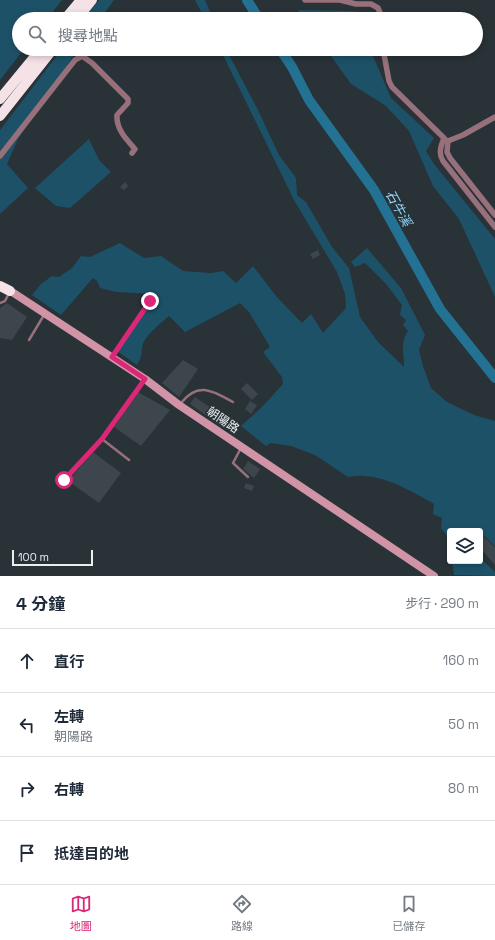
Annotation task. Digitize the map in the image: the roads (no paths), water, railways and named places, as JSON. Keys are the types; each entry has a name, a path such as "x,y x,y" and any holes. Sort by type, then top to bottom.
{"highway":[{"path":"71,12 81,0"},
{"path":"83,12 92,0"},
{"path":"0,99 35,56"},
{"path":"0,116 47,56"},
{"path":"0,285 10,291"}],"main road":[{"name":"朝陽路","path":"10,291 46,312 145,379 180,405 434,576"}],"street":[{"path":"305,0 340,0 356,4 371,4 378,8 379,12"},
{"path":"0,156 75,60 82,56 92,63 128,100 128,103 117,115 116,121 122,133 135,150 132,153"},
{"path":"384,56 389,81 392,87 446,140 447,152 450,158 495,215"},
{"path":"446,140 464,135 495,116"},
{"path":"446,140 440,156 495,227"}],"lane":[{"path":"0,303 5,301 10,291"},
{"path":"112,357 150,301"},
{"path":"29,340 46,312"},
{"path":"64,480 102,439 145,379"},
{"path":"180,405 187,396 196,390 213,391 233,402"},
{"path":"102,439 129,460"},
{"path":"242,447 233,463 248,477"}],"waterway":[{"name":"石牛溪","path":"247,0 255,12"},
{"name":"石牛溪","path":"285,56 309,100 374,190 440,309 495,378"}]}
